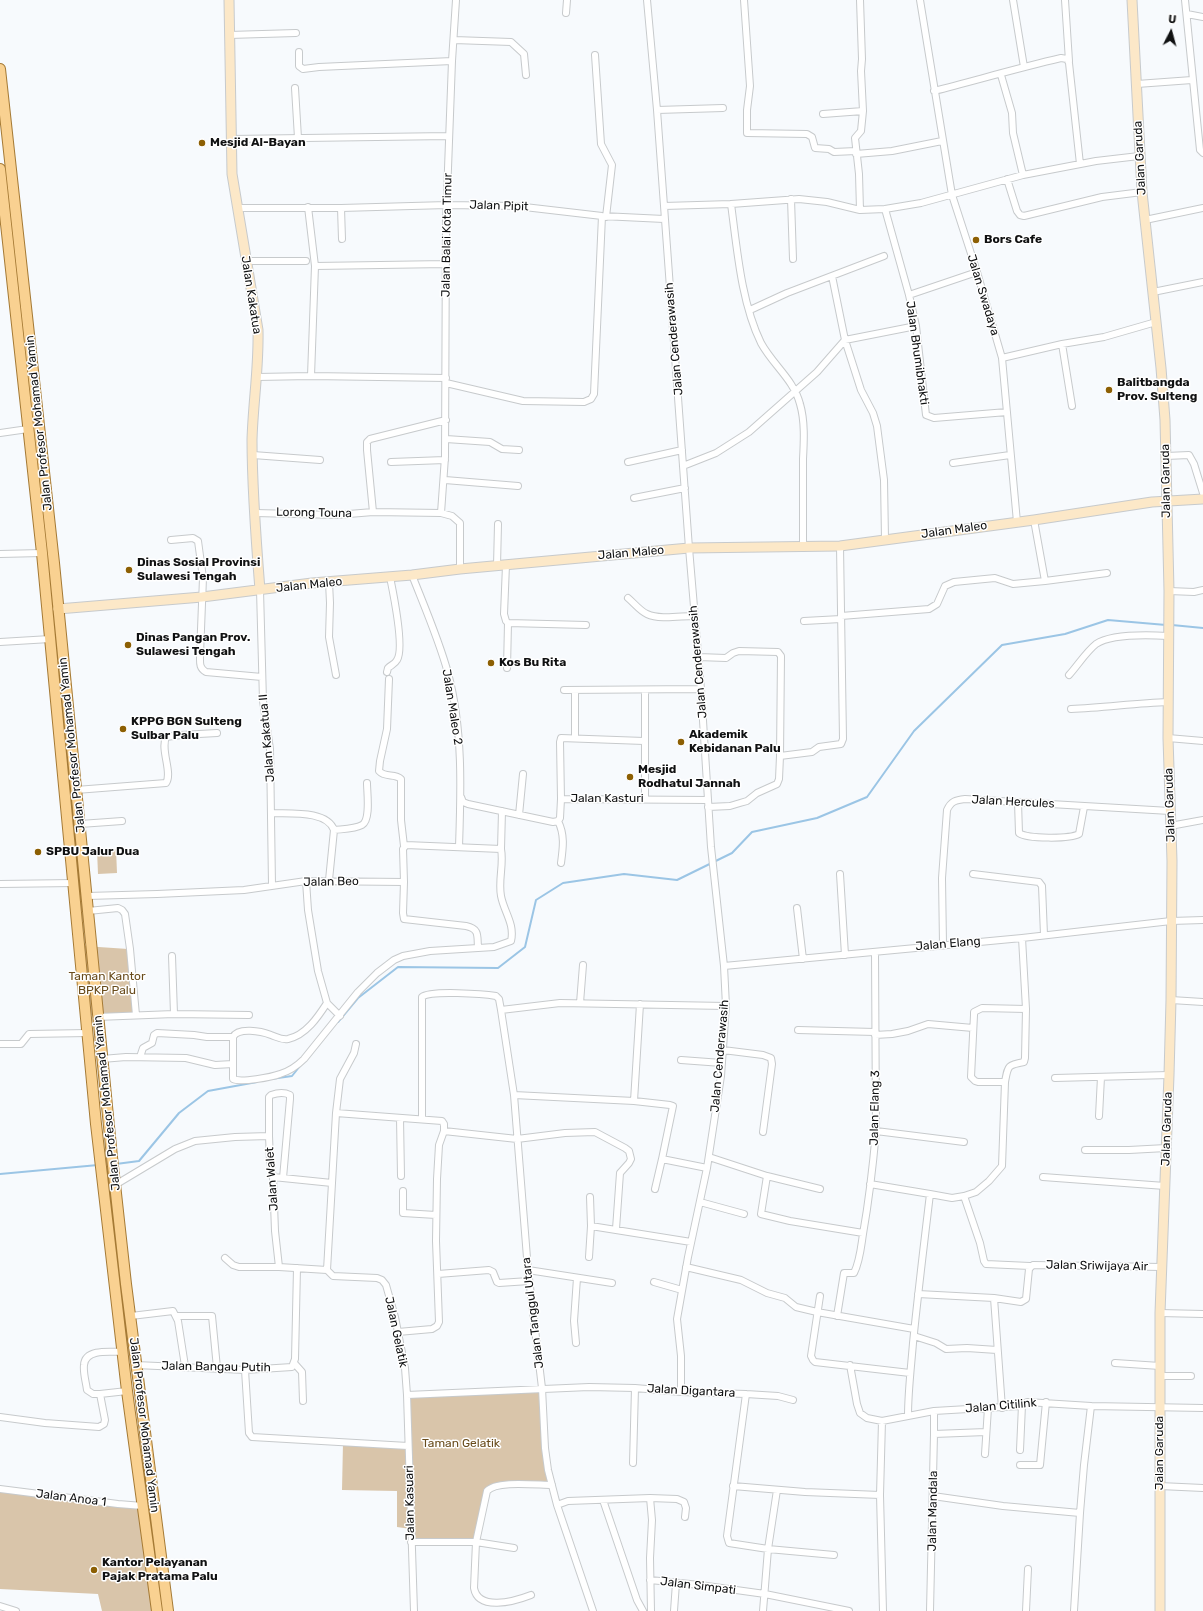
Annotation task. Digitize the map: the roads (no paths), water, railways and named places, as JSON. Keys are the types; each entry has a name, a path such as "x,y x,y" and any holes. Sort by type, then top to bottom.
{"main road":[{"name":"Jalan Profesor Mohamad Yamin","path":"0,69 27,308 58,609 94,959 97,1017 112,1157 136,1366 142,1398 168,1611"},
{"name":"Jalan Profesor Mohamad Yamin","path":"0,169 42,553 88,1033 90,1068 102,1179 156,1611"},
{"path":"15,310 27,308"},
{"path":"90,1068 102,1063"}],"street":[{"name":"Jalan Kakatua","path":"229,0 232,174 245,261 258,330 253,455 260,590"},
{"name":"Jalan Balai Kota Timur","path":"441,513 446,439 446,264 449,136 456,0"},
{"path":"566,0 566,13"},
{"name":"Jalan Cenderawasih","path":"647,0 657,110 694,616 701,688 707,800 724,966 726,1006 722,1063 709,1157 686,1267 677,1319 681,1356 680,1392"},
{"path":"744,0 750,86 747,110 747,133 807,134 812,137 815,148 829,149 834,152 892,151 942,141"},
{"path":"860,0 863,111 862,131 855,138 860,210"},
{"name":"Jalan Swadaya","path":"920,0 952,195 977,272 1002,358 1017,522"},
{"path":"1013,0 1024,67"},
{"path":"1065,0 1069,61 1080,164"},
{"name":"Jalan Garuda","path":"1132,0 1137,84 1139,156 1165,420 1169,592 1168,738 1172,861 1171,1000 1160,1313 1160,1611"},
{"path":"1185,0 1200,150 1203,153"},
{"path":"1187,14 1203,17"},
{"path":"229,35 296,33"},
{"path":"454,40 511,42 524,54 526,75"},
{"path":"299,52 299,66 303,69 452,61"},
{"path":"257,377 311,376 446,380 529,402 584,402 591,399 594,394 604,217 612,165 601,144 595,55"},
{"path":"934,91 1001,75 1024,67 1061,58 1066,58 1069,61"},
{"path":"1001,75 1012,113 1013,133 1023,174"},
{"path":"1137,84 1192,80"},
{"path":"295,88 298,138"},
{"path":"657,110 723,108"},
{"path":"823,114 863,111"},
{"path":"231,139 449,136"},
{"path":"664,206 731,204 809,199 860,210 885,209 921,204 1023,174 1139,156"},
{"path":"1007,179 1018,211 1022,216 1102,197 1142,192"},
{"path":"791,199 793,259"},
{"path":"731,204 737,252 750,310 761,342 796,392 800,404 803,421 803,547"},
{"name":"Jalan Pipit","path":"238,208 341,208 447,205 516,206 604,217 664,219"},
{"path":"308,207 315,266 311,376"},
{"path":"341,208 342,239"},
{"path":"1145,220 1203,208"},
{"name":"Jalan Bhumibhakti","path":"885,209 916,326 924,411 926,415 934,418 1007,412"},
{"path":"750,310 787,293 884,256"},
{"path":"245,261 306,261"},
{"path":"315,266 446,264"},
{"path":"909,295 977,272"},
{"path":"832,276 845,340 861,390 877,426 884,480 886,539"},
{"path":"1153,292 1203,282"},
{"path":"1002,358 1062,344 1104,337 1156,322"},
{"path":"683,466 705,458 749,432 817,372 845,340 916,326"},
{"path":"1062,344 1072,406"},
{"path":"373,512 366,450 368,441 370,439 446,420"},
{"path":"0,433 28,429"},
{"path":"446,439 490,442 502,450 519,450"},
{"path":"628,462 682,450"},
{"path":"253,455 320,460"},
{"path":"954,463 1010,455"},
{"path":"1166,456 1189,455 1194,464 1203,493"},
{"path":"391,462 445,460"},
{"path":"444,480 518,486"},
{"path":"634,498 685,488"},
{"name":"Jalan Maleo","path":"58,609 202,597 329,582 689,548 840,546 1167,501 1203,499"},
{"name":"Lorong Touna","path":"255,512 337,515 373,512 441,513"},
{"path":"441,513 452,516 460,523 460,569"},
{"path":"1034,520 1045,581"},
{"path":"498,524 502,565 505,579 504,614 508,623 507,668"},
{"path":"170,540 194,538 198,541 203,578 200,655 200,666 202,670 206,672 262,677"},
{"path":"780,756 812,752 818,747 839,745 842,742 840,546"},
{"path":"0,554 42,553"},
{"path":"804,621 929,610 937,604 945,586 954,582 995,578 1013,584 1107,573"},
{"name":"Jalan Maleo 2","path":"412,575 437,637 451,686 458,743 461,798 459,847"},
{"path":"387,672 388,668 398,659 399,654 398,622 390,577"},
{"path":"329,582 329,638 336,675"},
{"name":"Jalan Kakatua II","path":"260,590 262,677 265,717 269,733 270,749 272,885"},
{"path":"1169,592 1194,592 1203,590"},
{"path":"628,598 648,615 657,617 694,616"},
{"path":"508,623 586,624"},
{"path":"1069,675 1092,649 1101,642 1122,637 1168,633"},
{"path":"0,642 50,639"},
{"path":"698,657 726,658 733,652 739,651 776,652 780,654 780,756 779,779 777,784 740,803 730,806 708,807"},
{"path":"389,679 387,729 379,771 383,774 396,776 401,779 400,820 404,846 404,919 474,928 477,931 478,948"},
{"path":"564,690 701,688"},
{"path":"574,690 575,738"},
{"path":"645,690 645,799"},
{"path":"1071,709 1102,708 1137,703 1168,702"},
{"path":"76,790 166,783 168,777 165,744 166,737 217,733"},
{"path":"561,799 560,740 563,737 644,742"},
{"path":"1168,738 1203,741"},
{"path":"519,815 523,774"},
{"path":"334,830 361,826 365,822 368,815 367,783"},
{"path":"461,798 463,802 468,804 553,822 558,821 562,829 563,838 561,863"},
{"name":"Jalan Kasturi","path":"558,821 560,818 561,799 707,800"},
{"name":"Jalan Hercules","path":"943,944 942,878 947,810 950,804 957,800 965,799 1170,811"},
{"path":"1018,802 1019,833 1030,836 1062,837 1075,836 1079,834 1084,807"},
{"path":"232,1037 233,1077 235,1080 280,1074 297,1066 304,1059 358,992 377,973 394,960 403,956 430,951 494,948 511,941 511,920 503,904 500,883 502,855 502,811"},
{"path":"272,813 315,816 328,821 334,830 329,880"},
{"path":"1170,826 1203,820"},
{"path":"80,824 122,821"},
{"path":"404,846 501,849"},
{"path":"840,874 845,955"},
{"path":"973,874 1039,882 1042,886 1044,935"},
{"name":"Jalan Beo","path":"87,896 244,890 306,881 329,880 404,882"},
{"path":"306,881 308,910 317,965 326,1003 340,1016"},
{"path":"0,884 74,883"},
{"path":"88,911 118,908 125,914 136,1015"},
{"path":"797,908 803,959"},
{"name":"Jalan Elang","path":"724,966 943,944 1022,938 1171,921 1203,920"},
{"path":"870,1184 952,1198 976,1192 989,1181 1002,1166 1005,1082 1009,1066 1025,1061 1026,1009 1022,938"},
{"name":"Jalan Elang 3","path":"836,1316 844,1274 854,1273 858,1262 864,1234 876,1131 875,952"},
{"path":"172,956 174,1014"},
{"path":"580,1003 583,965"},
{"path":"422,1119 422,997 428,994 444,993 493,995 499,999 503,1010 560,1003 726,1006"},
{"path":"1171,1000 1203,1002"},
{"path":"140,1057 143,1048 152,1043 154,1034 157,1033 207,1037 232,1037 238,1031 244,1030 270,1034 279,1039 288,1039 296,1036 312,1024 326,1003"},
{"path":"634,1101 640,1004"},
{"path":"1005,1082 978,1082 971,1077 974,1012 979,1009 1026,1009"},
{"name":"Jalan Tanggul Utara","path":"503,1010 517,1095 518,1139 529,1281 546,1388 545,1448 552,1485 593,1611"},
{"path":"97,1017 174,1014 249,1015"},
{"path":"798,1030 892,1034 908,1031 928,1024 957,1025 973,1028"},
{"path":"0,1044 20,1044 29,1034 88,1033"},
{"path":"225,1258 233,1265 239,1267 279,1267 327,1270 336,1113 340,1079 354,1053 356,1044"},
{"path":"723,1050 763,1054 771,1058 772,1064 763,1132"},
{"path":"102,1063 140,1057 186,1058 215,1065 233,1064"},
{"path":"681,1060 722,1063"},
{"path":"1055,1078 1169,1075"},
{"path":"1099,1116 1101,1077"},
{"path":"268,1136 269,1097 272,1094 290,1095 283,1178"},
{"path":"517,1095 634,1101 673,1106 655,1189"},
{"path":"336,1113 442,1121 444,1124 444,1131 439,1145 436,1215 439,1322 437,1326 432,1329 398,1332"},
{"path":"400,1118 401,1176"},
{"path":"444,1131 518,1139 565,1133 595,1132 629,1151 631,1158 629,1163 620,1173 616,1229"},
{"path":"876,1131 964,1142"},
{"name":"Jalan Walet","path":"115,1182 175,1149 195,1141 235,1137 268,1136 273,1177 275,1232 279,1267"},
{"path":"1085,1150 1166,1148"},
{"path":"709,1157 767,1176 820,1189"},
{"path":"662,1159 707,1168"},
{"path":"767,1176 761,1214 864,1234"},
{"path":"273,1177 332,1183"},
{"path":"1043,1177 1165,1186"},
{"path":"403,1191 403,1213 436,1215"},
{"path":"908,1416 910,1373 930,1194"},
{"path":"964,1196 986,1264 1030,1266"},
{"path":"589,1257 591,1226 590,1197"},
{"path":"700,1202 744,1214"},
{"path":"591,1226 691,1242"},
{"name":"Jalan Sriwijaya Air","path":"918,1294 994,1298 1021,1302 1026,1298 1030,1266 1033,1265 1162,1267"},
{"path":"686,1267 741,1280 767,1293 785,1298 796,1307 914,1333 936,1342 946,1349 967,1348 997,1350"},
{"path":"297,1268 294,1363 302,1372 303,1401"},
{"name":"Jalan Gelatik","path":"327,1270 333,1276 377,1278 382,1280 386,1285 398,1332 405,1368 407,1395"},
{"path":"438,1274 490,1270 493,1272 497,1282 499,1283 529,1281"},
{"path":"528,1270 612,1283"},
{"path":"576,1343 574,1321 577,1278"},
{"path":"654,1282 682,1290"},
{"path":"820,1296 811,1358 815,1362 910,1373"},
{"path":"994,1298 1002,1408"},
{"path":"131,1316 173,1311 177,1316 185,1366"},
{"path":"1160,1313 1203,1314"},
{"path":"177,1316 212,1316 217,1368"},
{"path":"123,1352 94,1353 85,1360 84,1364 87,1390 93,1394 128,1391"},
{"name":"Jalan Bangau Putih","path":"136,1366 185,1366 245,1370 292,1367 294,1363"},
{"path":"1115,1363 1160,1366"},
{"name":"Jalan Citilink","path":"850,1365 860,1413 867,1418 882,1421 934,1411 1002,1408 1022,1405 1027,1402 1091,1406 1203,1408"},
{"path":"245,1370 249,1433 252,1437 408,1446"},
{"path":"1160,1376 1191,1376"},
{"name":"Jalan Digantara","path":"407,1395 589,1387 746,1394 727,1536 729,1543 768,1548"},
{"path":"634,1463 635,1388"},
{"path":"0,1416 45,1423 99,1427 104,1424 105,1420 100,1394"},
{"path":"746,1394 778,1396 792,1400"},
{"name":"Jalan Kasuari","path":"407,1395 414,1611"},
{"path":"1020,1465 1040,1465 1046,1402"},
{"path":"1020,1450 1022,1405"},
{"path":"1074,1611 1080,1513 1091,1406"},
{"path":"985,1454 988,1408"},
{"name":"Jalan Mandala","path":"930,1611 934,1411"},
{"path":"882,1421 880,1495 883,1611"},
{"path":"934,1434 986,1432"},
{"path":"531,1595 515,1602 494,1605 484,1603 479,1600 475,1594 474,1588 476,1542 487,1491 489,1488 504,1485 552,1485"},
{"path":"733,1486 805,1492 880,1495"},
{"path":"1160,1486 1203,1488"},
{"name":"Jalan Anoa 1","path":"0,1489 143,1506"},
{"path":"763,1611 768,1548 777,1490"},
{"path":"933,1496 1003,1506 1080,1513"},
{"path":"559,1504 568,1501 650,1498 677,1499 684,1502 686,1508 685,1517"},
{"name":"Jalan Simpati","path":"650,1498 652,1520 650,1580 765,1594 849,1611"},
{"path":"603,1500 637,1600 643,1611"},
{"path":"411,1542 476,1542 514,1548"},
{"path":"768,1548 834,1555"},
{"path":"1026,1611 1028,1569"},
{"path":"650,1580 650,1611"},
{"path":"674,1611 676,1583"},
{"path":"0,1606 16,1611"}],"waterway":[{"path":"338,1022 358,998 398,967 498,968 525,947 536,900 563,883 624,874 677,880 732,853 752,832 817,818 867,797 914,731 1002,645 1065,634 1108,620 1166,625"},
{"path":"1172,625 1203,628"},
{"path":"271,1079 292,1076 300,1066"},
{"path":"116,1164 139,1161 179,1113 208,1091 257,1082"},
{"path":"0,1174 98,1165"}],"place":[{"name":"Mesjid Al-Bayan","path":"202,143"},
{"name":"Bors Cafe","path":"976,240"},
{"name":"Balitbangda Prov. Sulteng","path":"1109,390"},
{"name":"Dinas Sosial Provinsi Sulawesi Tengah","path":"129,570"},
{"name":"Dinas Pangan Prov. Sulawesi Tengah","path":"128,645"},
{"name":"Kos Bu Rita","path":"491,663"},
{"name":"KPPG BGN Sulteng Sulbar Palu","path":"123,729"},
{"name":"Akademik Kebidanan Palu","path":"681,742"},
{"name":"Mesjid Rodhatul Jannah","path":"630,777"},
{"name":"SPBU Jalur Dua","path":"38,852"},
{"name":"Kantor Pelayanan Pajak Pratama Palu","path":"94,1570"}],"park label":[{"name":"Taman Kantor BPKP Palu","path":"107,984"},
{"name":"Taman Gelatik","path":"461,1444"}]}
